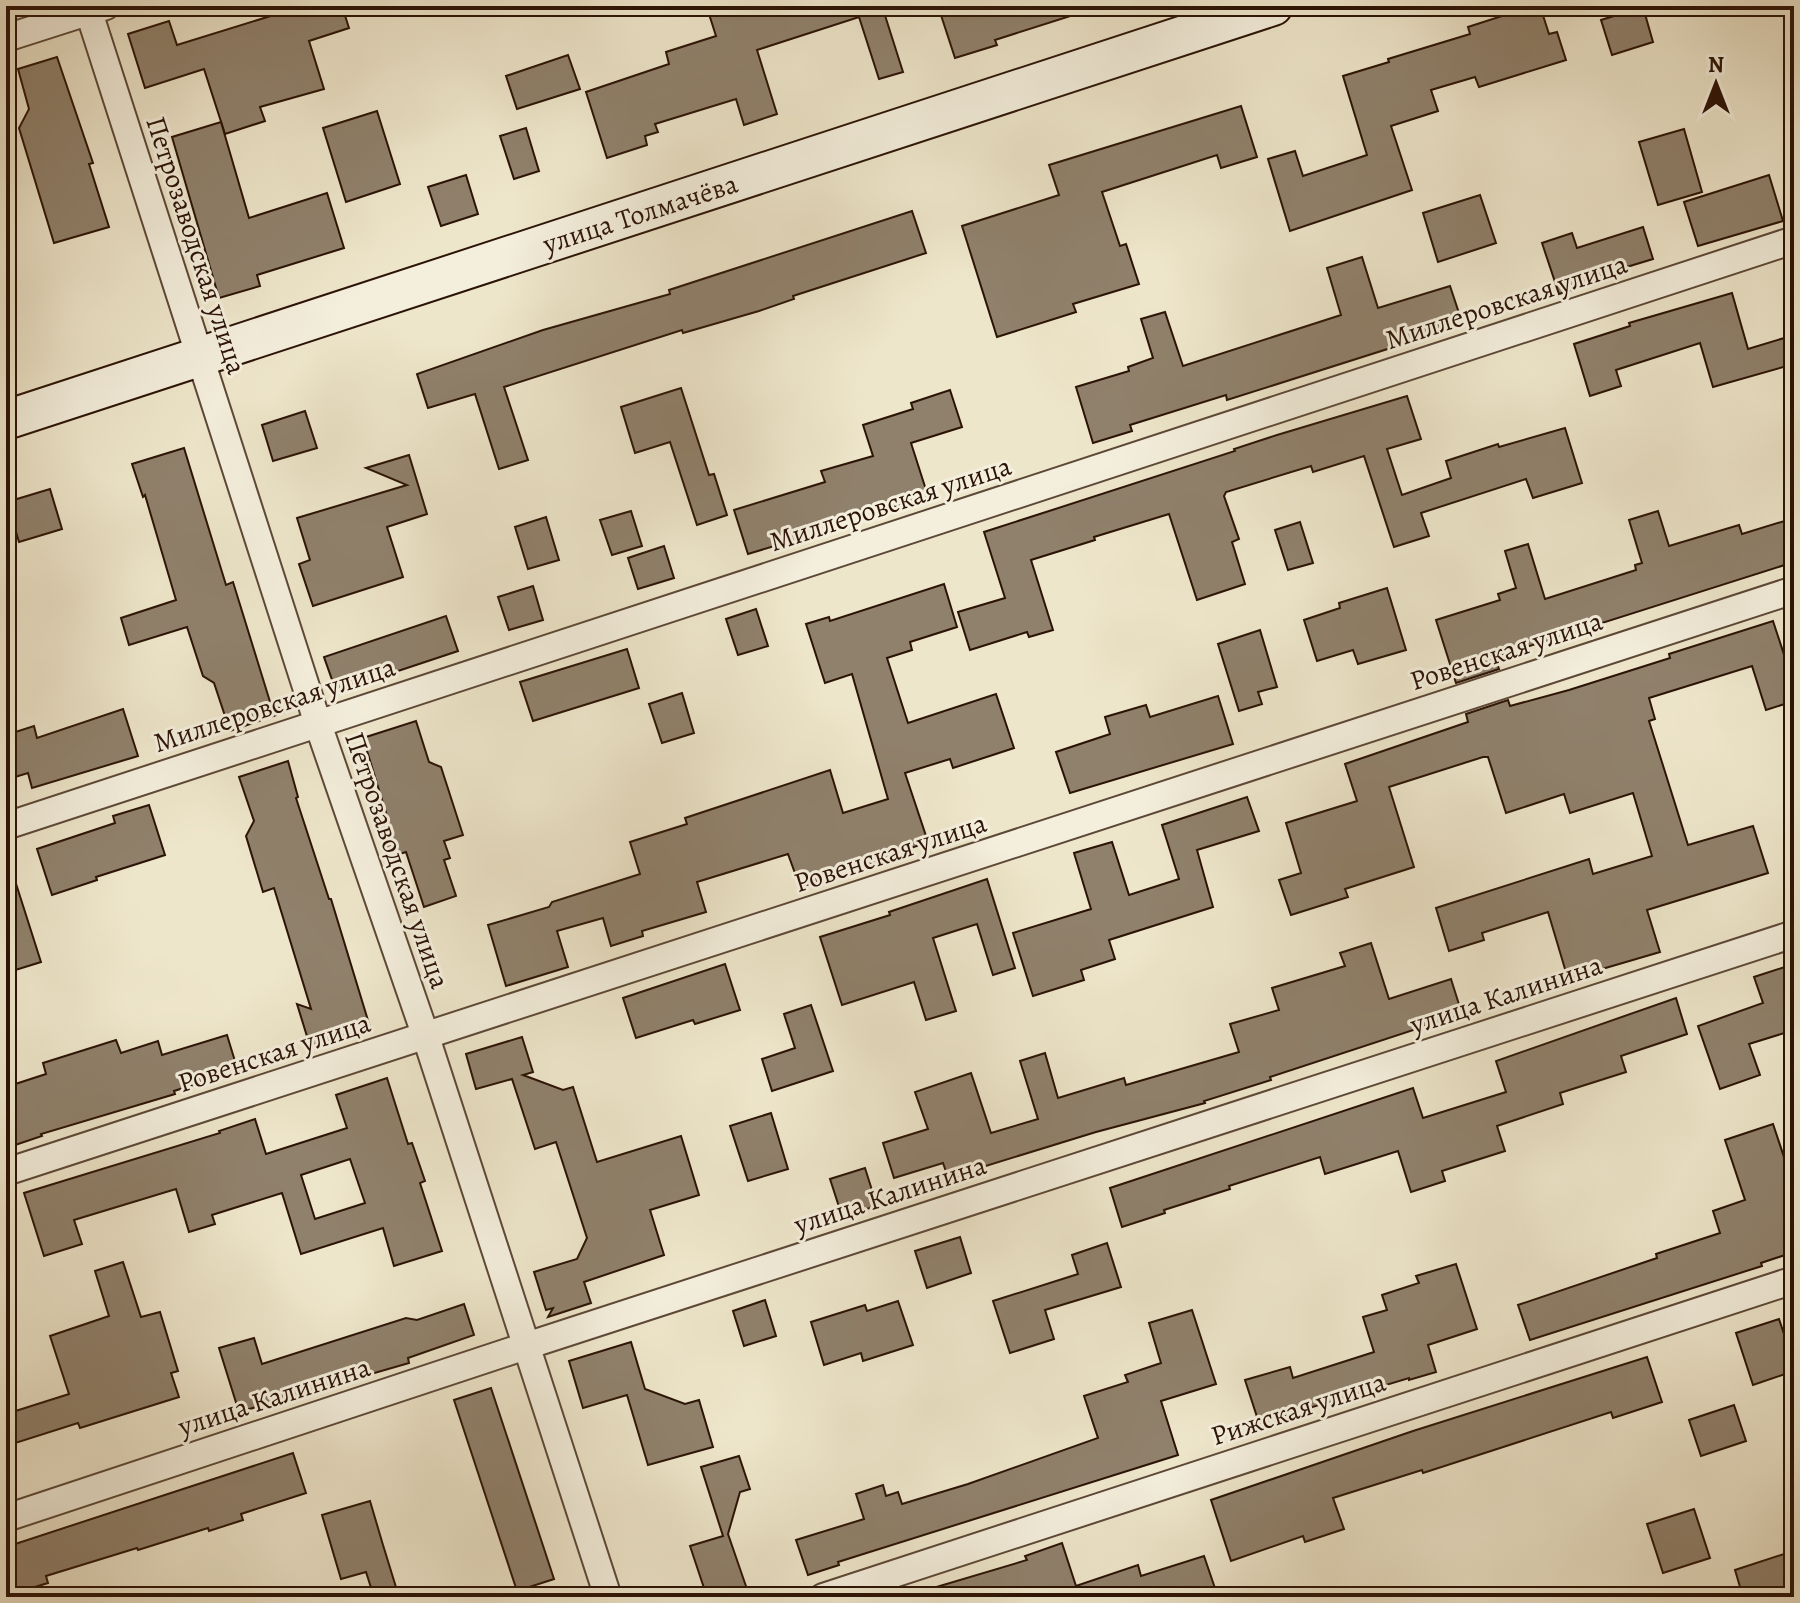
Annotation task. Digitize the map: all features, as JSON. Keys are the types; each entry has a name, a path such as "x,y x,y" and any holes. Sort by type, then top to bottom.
{"street":[{"name":"улица Толмачёва","path":"6,420 1273,6"},
{"name":"Петрозаводская улица","path":"94,8 199,357 318,724 426,1037 608,1597"},
{"path":"6,38 94,8"},
{"name":"Миллеровская улица","path":"6,826 1794,240"},
{"name":"Ровенская улица","path":"6,1172 1794,590"},
{"name":"улица Калинина","path":"6,1518 1794,934"},
{"name":"Рижская улица","path":"823,1597 1794,1280"}],"building":[{"path":"303,6 342,6 349,28 309,41 324,89 260,107 265,121 225,134 204,69 145,88 128,34 169,21 177,45"},
{"path":"736,6 882,6 903,72 879,79 859,17 757,50 777,114 744,125 736,99 655,124 658,132 645,136 647,145 607,158 586,92 669,64 666,52 716,36 709,14"},
{"path":"938,6 1085,6 1086,11 995,40 997,45 955,58"},
{"path":"1540,6 1549,34 1557,32 1566,60 1479,87 1475,77 1431,90 1438,111 1391,126 1412,190 1290,231 1268,159 1295,151 1303,176 1367,155 1343,76 1470,34 1468,27"},
{"path":"1643,7 1653,42 1612,55 1601,20"},
{"path":"568,55 580,89 517,109 506,76"},
{"path":"57,57 93,163 89,164 109,227 54,243 19,128 29,109 18,69"},
{"path":"1241,106 1257,157 1221,168 1217,155 1102,192 1120,246 1126,244 1139,284 1073,304 1076,312 997,337 962,226 1059,195 1049,165"},
{"path":"377,111 400,184 346,202 323,128"},
{"path":"221,122 249,218 327,193 344,248 257,275 260,286 219,298 172,137"},
{"path":"526,128 539,171 514,179 500,136"},
{"path":"1684,129 1702,192 1658,205 1639,142"},
{"path":"466,175 478,214 441,226 428,187"},
{"path":"1769,175 1783,221 1698,246 1684,202"},
{"path":"1480,195 1496,243 1438,262 1423,213"},
{"path":"912,211 926,253 793,296 794,299 759,311 683,333 682,330 504,387 528,460 499,469 475,394 428,408 417,374 543,330 670,294 669,290"},
{"path":"1643,227 1653,259 1587,279 1588,285 1559,294 1542,243 1572,233 1577,248"},
{"path":"1362,257 1378,308 1450,286 1463,325 1227,400 1226,395 1130,425 1132,431 1093,443 1076,387 1129,371 1128,367 1153,358 1141,319 1165,312 1183,366 1341,315 1327,268"},
{"path":"1732,293 1748,349 1794,335 1794,364 1713,387 1700,343 1616,370 1621,386 1590,396 1574,344 1630,326 1629,323"},
{"path":"681,388 709,475 714,474 727,515 697,525 670,442 635,453 621,407"},
{"path":"950,390 962,427 911,443 928,496 890,508 888,501 794,531 797,539 748,554 734,510 825,482 821,471 873,456 863,425 913,409 911,403"},
{"path":"1407,396 1421,439 1387,449 1402,495 1451,478 1446,461 1498,444 1499,447 1565,428 1582,483 1533,498 1526,479 1421,513 1429,536 1394,547 1364,456 1313,472 1311,466 1226,492 1224,496 1239,539 1232,542 1245,584 1197,600 1169,514 1031,560 1053,630 1029,637 1027,632 970,650 958,612 1005,598 984,532 1277,435"},
{"path":"305,411 317,448 273,461 262,425"},
{"path":"184,448 226,585 233,582 271,705 288,711 230,731 214,683 203,676 187,627 129,645 121,618 176,600 145,495 143,497 132,464"},
{"path":"409,455 427,514 387,527 403,577 313,606 299,564 310,560 297,518 407,485 366,468"},
{"path":"50,489 62,529 19,542 7,502"},
{"path":"631,511 642,546 612,555 600,520"},
{"path":"1658,511 1669,546 1739,525 1742,534 1794,518 1794,562 1495,657 1499,669 1456,683 1436,620 1500,600 1498,594 1516,588 1505,551 1528,544 1545,599 1636,570 1635,565 1642,563 1629,520"},
{"path":"546,517 559,560 528,569 515,527"},
{"path":"1300,522 1313,563 1288,570 1275,530"},
{"path":"664,546 674,578 638,589 628,558"},
{"path":"944,584 957,627 910,642 912,650 887,658 908,723 996,694 1014,748 953,768 950,759 905,773 928,842 897,853 898,856 800,887 788,854 697,882 706,912 642,931 643,936 611,946 603,918 557,931 568,967 506,986 488,925 640,874 630,842 687,824 685,818 830,770 843,813 888,799 852,674 825,683 806,624 829,617 830,621"},
{"path":"533,586 543,620 509,630 498,597"},
{"path":"1387,588 1406,650 1358,664 1353,650 1317,661 1304,620 1340,608 1339,603"},
{"path":"756,609 768,646 738,655 726,619"},
{"path":"446,616 458,651 347,688 346,685 336,691 324,657"},
{"path":"1773,621 1794,685 1794,701 1766,710 1752,666 1649,698 1655,719 1649,721 1688,845 1753,826 1768,873 1647,910 1660,952 1568,979 1548,912 1482,933 1484,940 1449,951 1436,908 1589,859 1593,874 1652,856 1633,793 1570,813 1564,794 1506,813 1488,757 1389,787 1414,867 1345,889 1348,897 1291,915 1279,880 1301,873 1286,823 1357,801 1345,764 1468,722 1466,714 1508,700 1510,706 1569,690"},
{"path":"1260,630 1277,687 1258,692 1262,704 1239,711 1218,644"},
{"path":"627,649 639,688 533,721 520,682"},
{"path":"682,693 694,733 662,743 649,704"},
{"path":"1218,696 1233,744 1070,793 1056,752 1110,734 1105,717 1146,705 1150,717"},
{"path":"123,709 138,756 32,788 28,773 15,777 6,749 6,735 34,726 37,738"},
{"path":"416,721 429,762 441,767 463,835 444,841 450,858 444,860 456,896 424,907 406,852 390,857 378,819 387,816 363,738"},
{"path":"288,761 296,798 370,1027 310,1046 297,1004 311,1009 274,888 263,892 246,836 254,821 239,777"},
{"path":"1247,797 1259,831 1197,850 1213,907 1109,940 1115,959 1081,970 1084,980 1033,996 1013,933 1091,909 1074,853 1112,842 1129,895 1179,879 1162,825"},
{"path":"149,805 165,855 52,895 37,849 115,823 113,816"},
{"path":"11,868 41,962 6,973 6,869"},
{"path":"987,879 1015,968 993,975 977,924 933,938 956,1011 926,1020 914,982 842,1005 820,937"},
{"path":"1371,943 1389,999 1451,979 1462,1014 1270,1077 1271,1080 1205,1103 1096,1132 949,1180 943,1163 894,1178 883,1143 928,1129 915,1092 971,1073 991,1133 1038,1119 1020,1061 1045,1053 1058,1098 1124,1078 1126,1085 1239,1052 1230,1024 1279,1010 1272,988 1345,966 1340,953"},
{"path":"725,964 740,1010 695,1024 693,1020 636,1038 623,998"},
{"path":"1794,964 1794,1030 1749,1044 1760,1075 1720,1089 1698,1026 1763,1003 1754,977"},
{"path":"1676,998 1687,1034 1621,1056 1626,1072 1560,1093 1563,1104 1497,1126 1505,1151 1442,1171 1445,1181 1411,1192 1398,1151 1325,1174 1320,1157 1229,1186 1230,1189 1122,1227 1110,1188 1413,1088 1423,1118 1506,1092 1496,1061"},
{"path":"811,1005 833,1071 772,1091 762,1059 795,1048 784,1014"},
{"path":"227,1035 238,1071 6,1148 6,1087 46,1074 43,1063 116,1040 121,1053 158,1041 162,1055"},
{"path":"522,1037 533,1072 523,1075 563,1090 573,1087 597,1162 681,1136 699,1195 650,1210 664,1255 584,1282 591,1303 548,1317 553,1308 546,1310 534,1272 577,1259 587,1238 556,1142 535,1149 512,1079 476,1089 466,1054"},
{"path":"387,1078 408,1144 412,1143 425,1181 420,1183 442,1251 394,1266 383,1228 301,1254 282,1193 212,1215 215,1224 189,1232 176,1189 74,1220 82,1244 44,1256 24,1193 220,1133 255,1119 266,1154 347,1128 336,1095","holes":["350,1159 365,1203 315,1219 301,1175"]},
{"path":"771,1113 788,1169 748,1181 730,1126"},
{"path":"1773,1124 1794,1187 1794,1252 1761,1263 1762,1266 1530,1340 1518,1305 1720,1233 1713,1211 1745,1200 1725,1140"},
{"path":"865,1168 877,1206 842,1216 830,1179"},
{"path":"960,1237 971,1273 927,1288 915,1251"},
{"path":"1107,1243 1121,1287 1045,1310 1054,1339 1010,1353 993,1301 1078,1274 1072,1255"},
{"path":"123,1262 141,1317 160,1312 178,1371 171,1373 179,1397 80,1428 78,1423 6,1446 6,1414 69,1394 50,1336 109,1316 95,1271"},
{"path":"1456,1264 1477,1329 1428,1345 1436,1372 1259,1423 1245,1380 1290,1367 1293,1378 1374,1352 1363,1317 1387,1310 1382,1295 1419,1283 1416,1276"},
{"path":"765,1300 776,1336 744,1346 733,1311"},
{"path":"898,1301 913,1345 863,1361 861,1353 824,1365 811,1322 865,1305 867,1311"},
{"path":"464,1304 474,1335 408,1358 409,1363 239,1412 219,1348 254,1338 262,1364 406,1318 417,1320"},
{"path":"1192,1310 1216,1384 1161,1401 1178,1455 838,1562 839,1565 808,1575 796,1540 864,1519 856,1494 883,1485 886,1496 898,1492 902,1504 1098,1438 1084,1396 1128,1382 1125,1375 1161,1363 1149,1323"},
{"path":"1779,1319 1794,1371 1753,1385 1736,1333"},
{"path":"631,1342 645,1389 685,1404 699,1400 713,1447 648,1465 627,1395 583,1408 569,1361"},
{"path":"1647,1357 1662,1402 1613,1418 1611,1412 1423,1473 1422,1470 1333,1498 1344,1529 1305,1542 1303,1536 1231,1561 1211,1500 1413,1431"},
{"path":"491,1388 554,1579 517,1591 454,1400"},
{"path":"1734,1405 1746,1441 1701,1456 1689,1420"},
{"path":"293,1453 306,1493 241,1514 243,1520 209,1531 208,1528 46,1576 48,1583 15,1593 6,1566 6,1547"},
{"path":"739,1456 750,1489 740,1492 728,1534 748,1592 732,1597 707,1597 690,1546 723,1536 701,1467"},
{"path":"370,1501 399,1597 374,1597 366,1572 341,1579 322,1515"},
{"path":"1694,1509 1710,1558 1663,1573 1647,1524"},
{"path":"1062,1543 1076,1586 1138,1565 1141,1576 1204,1556 1218,1597 924,1597 923,1591 1027,1560 1025,1556"},
{"path":"1784,1554 1794,1585 1794,1597 1743,1597 1735,1570"}]}
